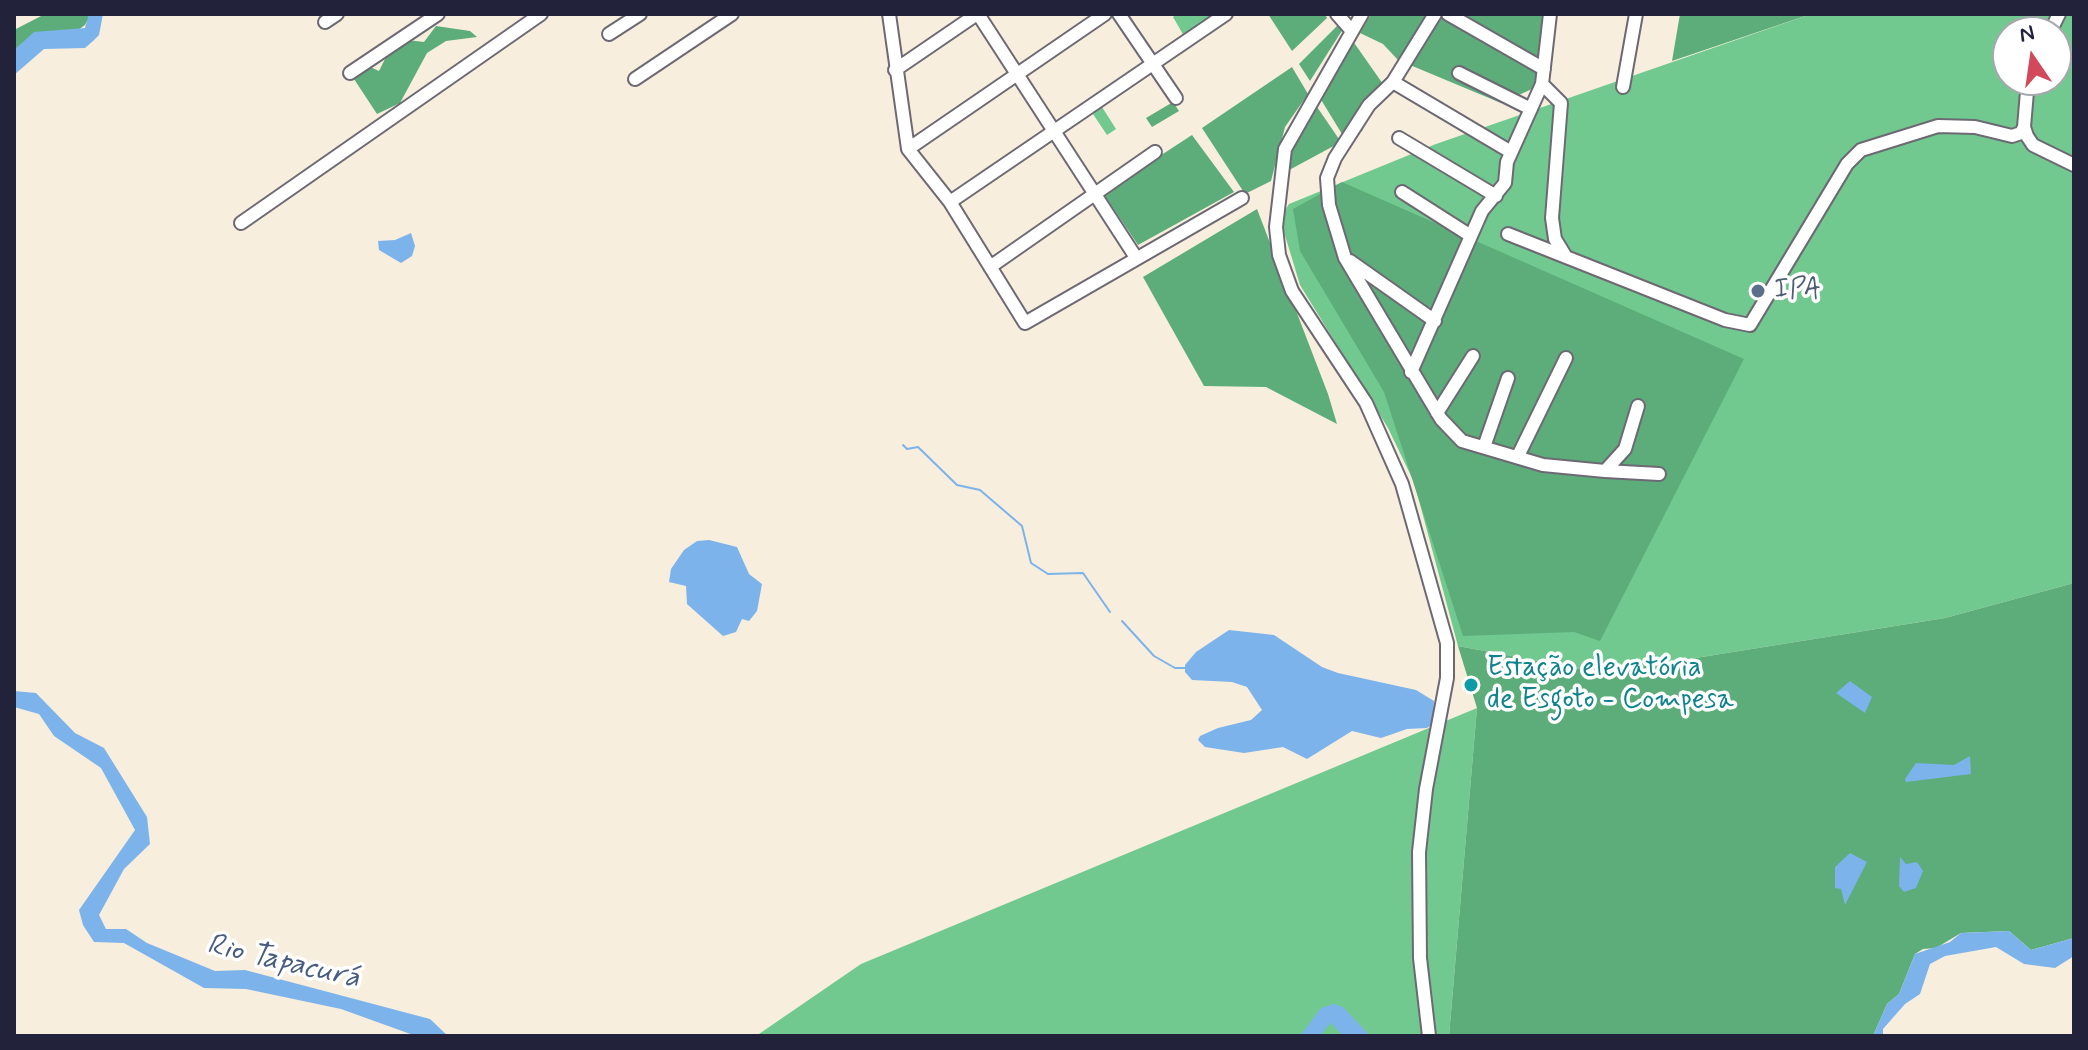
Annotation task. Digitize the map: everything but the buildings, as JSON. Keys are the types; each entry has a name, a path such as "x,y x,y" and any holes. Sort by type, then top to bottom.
{"street":[{"path":"325,22 337,14"},
{"path":"350,73 438,14"},
{"path":"241,223 541,14"},
{"path":"609,34 640,14"},
{"path":"635,79 732,14"},
{"path":"889,14 908,149 950,202 1025,323 1135,256 1242,198"},
{"path":"895,70 977,14 1135,256"},
{"path":"908,149 1105,14"},
{"path":"1119,14 1176,98"},
{"path":"950,202 1226,14"},
{"path":"1337,14 1351,30"},
{"path":"1362,14 1285,149 1276,227 1279,255 1292,291 1366,403 1402,484 1447,643 1447,678 1430,761 1419,852 1420,958 1429,1036"},
{"path":"1435,14 1393,82 1369,105 1335,158 1327,178 1329,205 1345,258 1437,413 1462,441 1543,465 1659,474"},
{"path":"1448,14 1544,69"},
{"path":"1411,372 1482,211 1505,183 1511,152 1542,84 1550,14"},
{"path":"1623,87 1636,14"},
{"path":"1459,73 1531,109"},
{"path":"1393,82 1511,152"},
{"path":"1542,84 1561,103 1552,218 1555,239 1566,257"},
{"path":"1508,234 1725,320 1750,325 1847,164 1861,150 1903,134 1938,126 1975,127 2012,136 2021,133 2024,127 2027,96"},
{"path":"2024,127 2033,145 2074,165"},
{"path":"1399,138 1496,196"},
{"path":"990,267 1155,152"},
{"path":"1402,192 1471,236"},
{"path":"1345,258 1435,321"},
{"path":"1437,413 1473,356"},
{"path":"1518,456 1566,358"},
{"path":"1484,447 1508,378"},
{"path":"1605,471 1625,449 1638,406"}],"green space":[{"path":"45,14 91,14 78,30 14,53 14,30"},
{"path":"1177,14 1217,14 1184,36 1173,17"},
{"path":"1268,14 1325,14 1327,18 1292,51"},
{"path":"1371,14 1544,14 1539,68 1532,89 1501,103 1398,60 1383,44 1360,33"},
{"path":"1680,14 1811,14 1672,61"},
{"path":"1811,14 2074,14 2074,583 1945,618 1602,673 1458,646 1414,482 1388,428 1300,285 1284,232 1283,214 1289,204 1436,144"},
{"path":"1339,24 1343,29 1310,81 1299,64"},
{"path":"436,26 470,31 477,37 446,41 427,53 400,103 377,114 354,79 368,66 379,71 387,55 407,40 424,42"},
{"path":"1350,37 1383,84 1362,131 1345,139 1320,98"},
{"path":"1292,67 1308,94 1285,127 1271,181 1245,194 1202,128"},
{"path":"1173,102 1179,111 1152,127 1146,118"},
{"path":"1315,104 1341,142 1280,175"},
{"path":"1102,107 1116,129 1107,135 1093,114"},
{"path":"1192,135 1234,192 1138,245 1103,193"},
{"path":"1342,182 1744,359 1600,641 1574,632 1463,636 1384,392 1300,251 1293,209"},
{"path":"1257,209 1337,424 1266,387 1204,386 1143,277"},
{"path":"2074,583 2074,938 2031,950 2009,931 1961,933 1936,948 1923,949 1915,954 1899,994 1887,1004 1873,1036 1449,1036 1477,708 1458,646 1602,673 1945,618"},
{"path":"1477,708 1449,1036 756,1036 861,964"}],"water":[{"path":"89,14 103,14 99,35 85,48 44,49 14,75 14,50 34,32 85,28"},
{"path":"411,233 415,246 412,256 401,263 379,250 378,241 395,240"},
{"path":"709,540 737,547 749,574 762,584 757,611 749,621 742,619 736,632 723,636 687,604 686,586 669,582 671,569 684,550 697,541"},
{"path":"1229,630 1274,635 1322,667 1416,690 1434,701 1433,724 1381,738 1352,731 1307,759 1283,747 1244,753 1205,747 1198,740 1200,736 1251,720 1262,710 1247,687 1232,682 1192,680 1185,672 1185,665 1196,652"},
{"path":"1850,681 1872,697 1865,713 1836,693"},
{"path":"14,691 36,693 75,733 104,748 147,817 150,844 124,869 99,915 106,929 126,929 147,943 215,971 245,970 430,1019 448,1036 416,1036 341,1009 246,989 204,988 124,943 94,942 83,925 79,910 135,830 101,768 54,736 39,714 14,707"},
{"path":"1970,756 1971,774 1906,782 1916,763 1954,765"},
{"path":"1850,853 1867,862 1845,905 1841,889 1835,888 1835,867"},
{"path":"1900,857 1906,864 1917,862 1923,871 1916,888 1904,892 1899,886"},
{"path":"2009,931 2031,950 2074,938 2074,956 2055,968 2024,964 1996,947 1945,956 1930,964 1920,994 1905,1004 1883,1029 1883,1036 1873,1036 1887,1004 1899,994 1915,954 1950,942 1961,933"},
{"path":"1334,1004 1343,1007 1370,1036 1343,1036 1331,1023 1319,1036 1300,1036 1321,1008"}],"waterway":[{"path":"903,445 907,449 918,447 957,485 980,490 1022,526 1031,563 1048,574 1083,573 1110,612"},
{"path":"1122,621 1154,656 1175,668 1185,668"}],"place":[{"name":"IPA","path":"1758,291"},
{"name":"Estação elevatória de Esgoto - Compesa","path":"1471,685"}],"water label":[{"name":"Rio Tapacurá","path":"283,963"}]}
